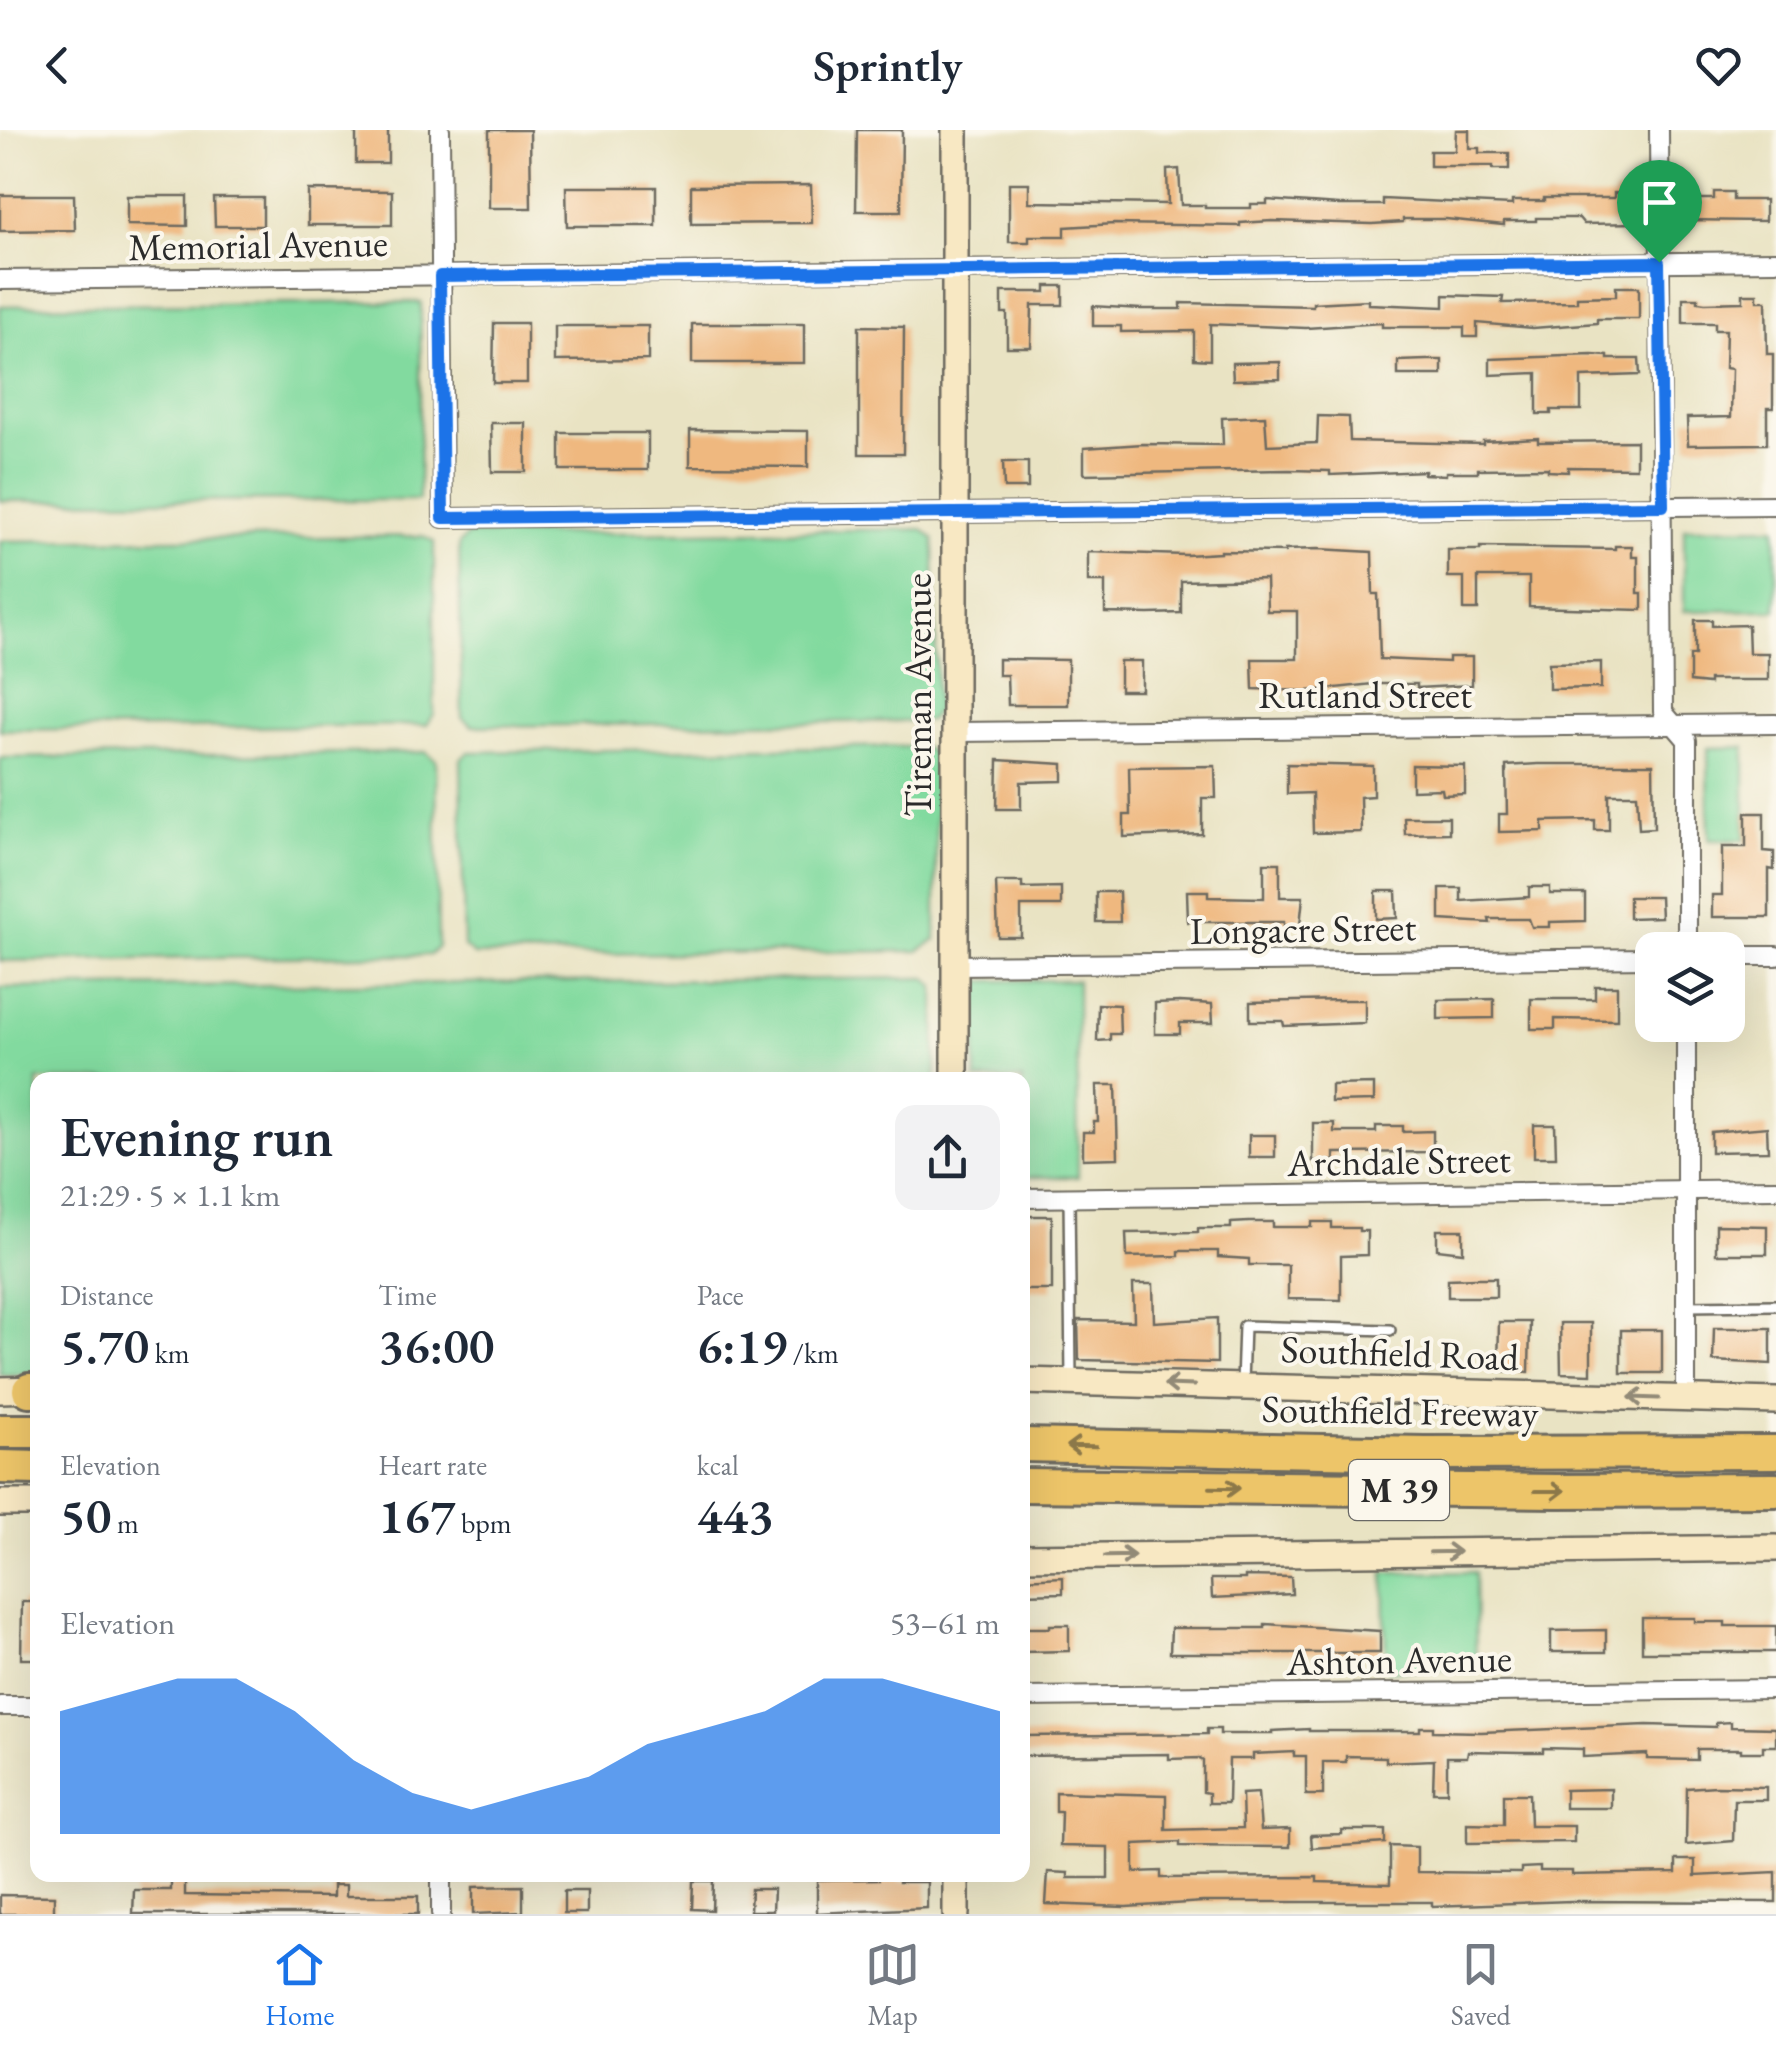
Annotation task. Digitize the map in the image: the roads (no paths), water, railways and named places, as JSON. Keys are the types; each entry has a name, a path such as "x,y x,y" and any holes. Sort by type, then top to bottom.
{"highway":[{"path":"0,1430 30,1431"},
{"name":"Southfield Freeway","path":"1030,1445 1424,1453 1776,1452"},
{"path":"0,1466 30,1468"},
{"name":"Southfield Freeway","path":"1030,1486 1556,1492 1776,1490"}],"main road":[{"name":"Tireman Avenue","path":"955,1072 956,130"},
{"name":"Southfield Road","path":"1030,1381 1776,1401"},
{"path":"0,1503 30,1503"},
{"path":"1030,1557 1776,1548"},
{"path":"956,1882 956,1914"}],"street":[{"path":"440,130 443,518 1776,505"},
{"path":"1660,130 1664,712 1687,740 1686,932"},
{"name":"Memorial Avenue","path":"0,280 1776,261"},
{"name":"Rutland Street","path":"955,732 1776,724"},
{"path":"1745,956 1776,956"},
{"name":"Longacre Street","path":"955,965 1635,958"},
{"path":"1686,1042 1686,1399"},
{"name":"Archdale Street","path":"1030,1198 1776,1189"},
{"name":"Ashton Avenue","path":"1030,1697 1776,1689"},
{"path":"0,1706 30,1706"},
{"path":"441,1882 441,1914"}],"lane":[{"path":"1070,1198 1071,1382"},
{"path":"1685,1306 1776,1305"},
{"path":"1242,1386 1244,1326 1390,1330"}]}
